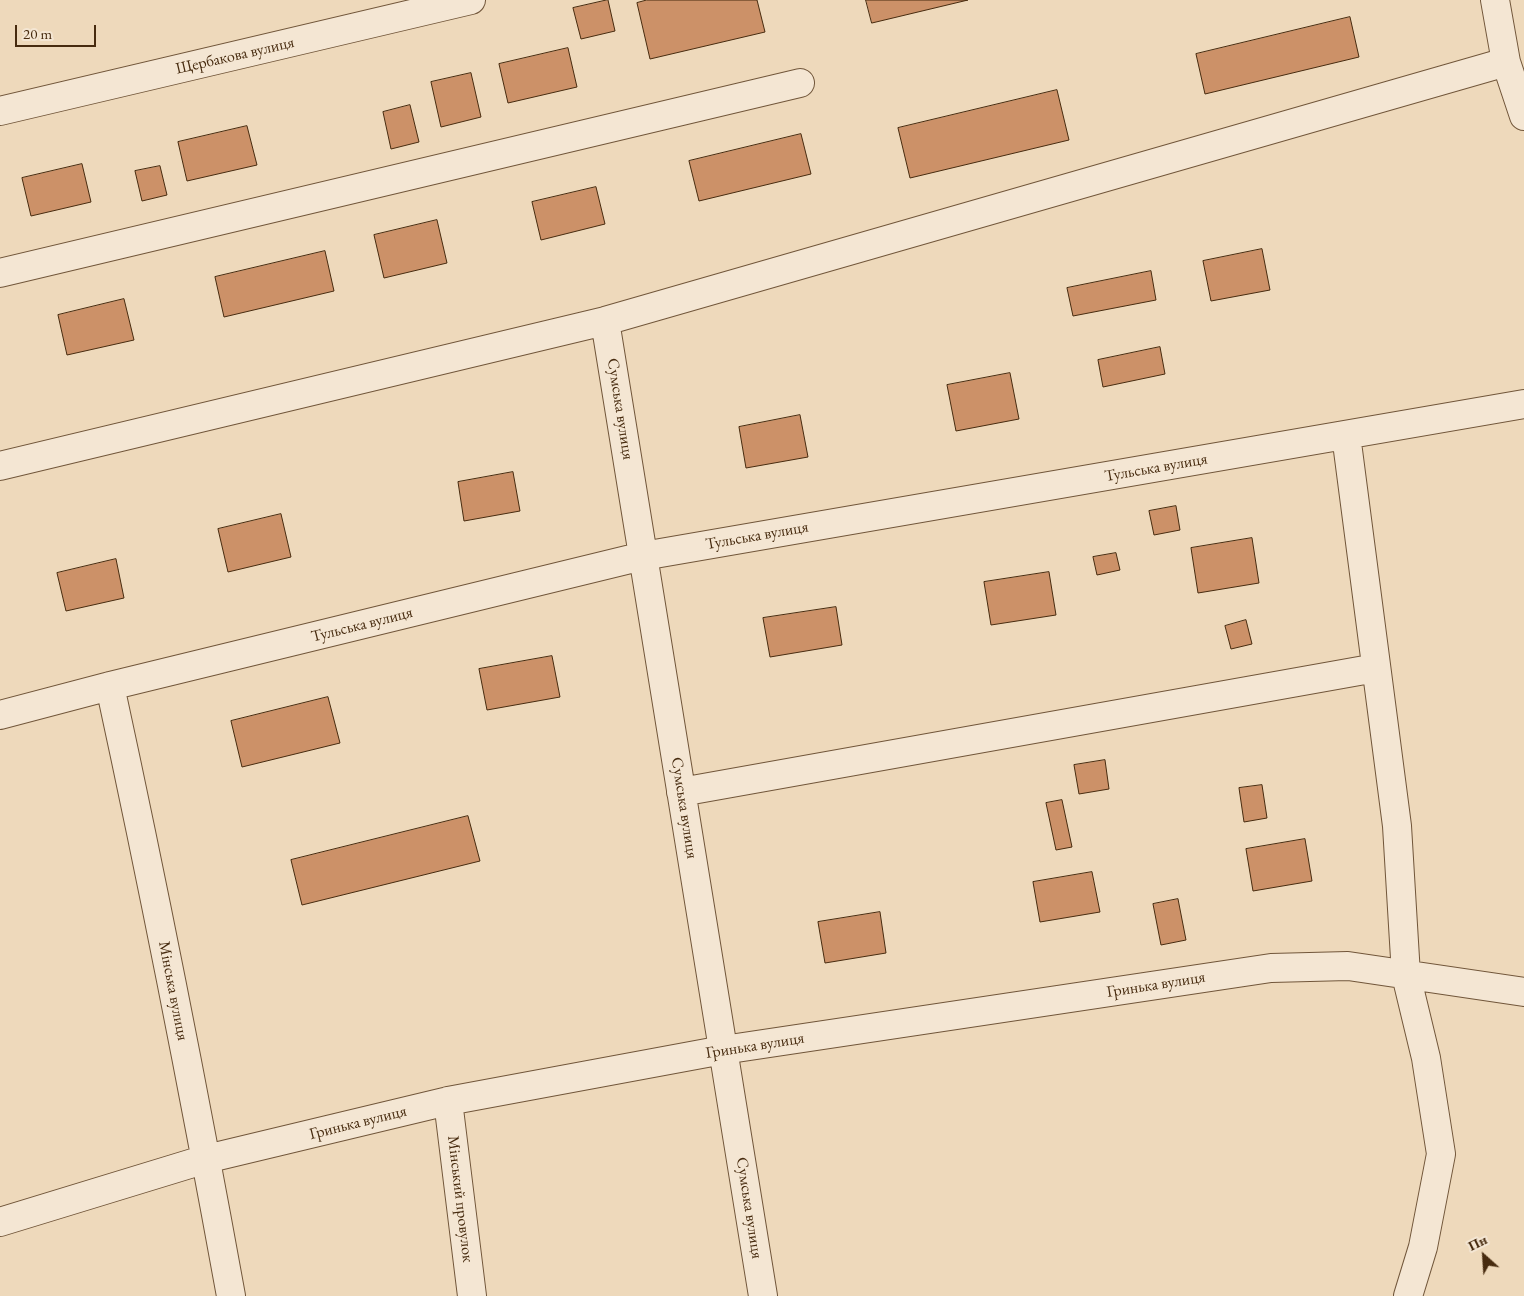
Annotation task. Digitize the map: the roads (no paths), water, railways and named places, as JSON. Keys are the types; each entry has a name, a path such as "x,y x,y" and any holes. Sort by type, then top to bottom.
{"street":[{"name":"Щербакова вулиця","path":"0,111 471,0"},
{"path":"1495,0 1506,62 1524,116"},
{"path":"0,466 606,321 1506,62"},
{"path":"0,274 800,83"},
{"name":"Сумська вулиця","path":"606,321 763,1296"},
{"name":"Тульська вулиця","path":"0,715 110,686 643,556 1524,404"},
{"path":"1346,435 1397,826 1406,975 1426,1058 1441,1154 1423,1247 1408,1296"},
{"path":"682,792 1376,668"},
{"name":"Мінська вулиця","path":"110,686 140,825 231,1296"},
{"name":"Гринька вулиця","path":"0,1222 206,1160 448,1101 723,1050 1271,968 1348,966 1524,992"},
{"name":"Мінський провулок","path":"448,1101 472,1296"}]}
